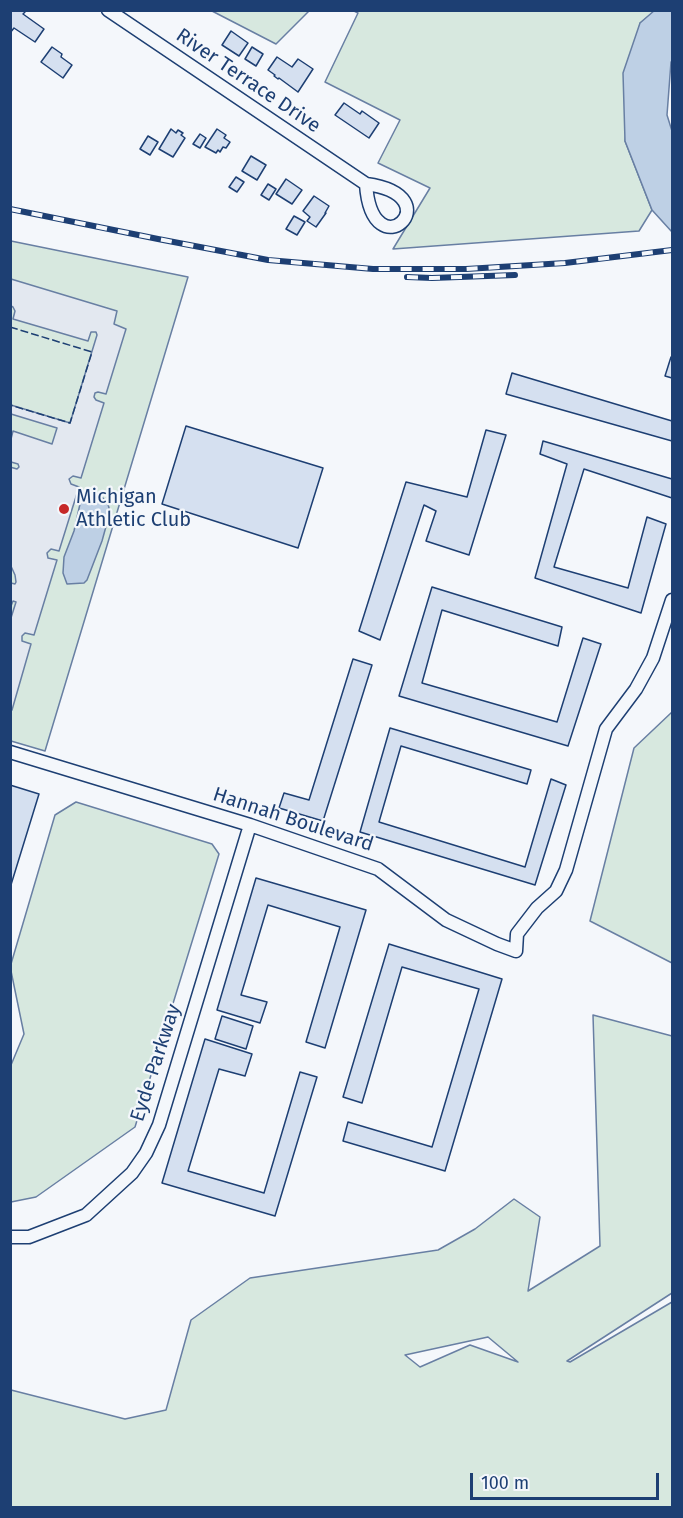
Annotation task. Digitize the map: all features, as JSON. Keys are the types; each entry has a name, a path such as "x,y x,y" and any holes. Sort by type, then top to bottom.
{"street":[{"name":"River Terrace Drive","path":"108,10 366,184"},
{"name":"Hannah Boulevard","path":"10,752 250,825 378,869 446,920 516,951 518,934 537,908 556,891 566,870 606,729 636,689 653,658 672,600"},
{"name":"Eyde Parkway","path":"10,1237 29,1238 86,1215 132,1173 146,1154 159,1125 250,825"}],"shaded area":[{"path":"212,11 309,11 276,44"},
{"path":"354,11 655,11 640,23 625,141 652,210 639,231 393,249 430,188 378,163 400,120 325,82 358,13"},
{"name":"Michigan Athletic Club","path":"11,241 188,277 45,751 11,741"},
{"path":"11,279 117,311 114,324 126,329 106,394 95,393 96,400 104,403 81,478 73,476 69,479 71,484 79,487 59,551 51,549 47,553 48,558 57,560 34,635 25,633 22,636 22,641 31,644 12,710 10,709 10,621 16,602 13,601 11,606 11,583 16,582 10,564 10,467 17,469 19,467 18,464 11,462 11,439 13,431 52,444 57,428 11,414 11,405 70,423 97,335 96,332 91,332 88,341 13,319 15,311 11,306"},
{"path":"672,712 672,963 590,921 634,748"},
{"path":"76,802 212,844 219,854 135,1127 36,1197 11,1202 11,1065 24,1034 11,964 55,815"},
{"path":"593,1015 672,1036 672,1293 567,1361 570,1362 672,1302 672,1507 11,1507 11,1390 125,1419 166,1410 191,1320 250,1278 438,1250 475,1229 514,1199 540,1217 528,1291 600,1246","holes":["488,1337 518,1362 470,1345 420,1367 405,1355"]}],"water":[{"path":"655,10 672,11 672,61 667,115 672,131 672,232 652,210 625,141 623,73 640,23"},
{"path":"89,496 103,498 110,512 87,580 84,583 67,584 63,573 64,557 74,531 80,504 83,498"}],"building":[{"path":"10,10 23,10 25,12 23,14 44,29 35,42 14,28 10,33"},
{"path":"231,31 248,43 239,56 222,45"},
{"path":"52,47 72,65 63,78 41,62"},
{"path":"252,47 263,54 256,66 245,59"},
{"path":"277,57 292,67 298,59 313,69 298,92 268,70"},
{"path":"344,103 360,114 362,111 379,123 369,138 335,115"},
{"path":"171,129 176,133 178,130 183,133 181,135 185,138 173,157 159,149"},
{"path":"217,129 226,135 224,138 230,142 226,148 223,147 220,152 218,150 216,153 205,147"},
{"path":"200,134 206,138 200,148 193,144"},
{"path":"148,136 158,142 150,155 140,149"},
{"path":"251,156 266,165 257,180 242,171"},
{"path":"236,177 244,182 237,192 229,187"},
{"path":"286,179 302,190 292,204 276,194"},
{"path":"268,184 276,189 269,200 261,195"},
{"path":"314,196 329,206 316,227 307,221 310,217 303,211"},
{"path":"294,216 305,222 297,235 286,229"},
{"path":"672,358 672,378 665,376"},
{"path":"512,373 672,421 672,441 506,394"},
{"path":"186,426 323,468 298,548 162,504"},
{"path":"486,430 506,435 469,555 426,541 436,511 424,505 380,640 359,631 406,482 467,497"},
{"path":"543,441 672,479 672,498 584,469 554,567 628,588 647,517 666,524 641,613 535,578 567,464 540,454"},
{"path":"432,587 562,627 558,646 442,610 422,683 557,722 583,638 601,644 568,746 399,696"},
{"path":"353,659 372,665 323,821 279,808 284,793 309,800"},
{"path":"390,728 531,770 527,784 401,746 379,822 525,867 551,779 566,785 535,885 360,832"},
{"path":"10,785 39,794 10,888"},
{"path":"256,878 366,910 325,1048 306,1042 340,927 268,905 241,995 267,1002 260,1023 217,1010"},
{"path":"389,944 502,979 445,1171 343,1141 348,1122 432,1147 479,989 402,967 362,1103 343,1097"},
{"path":"222,1016 253,1026 246,1049 215,1039"},
{"path":"205,1039 252,1054 245,1076 219,1069 188,1171 264,1193 300,1072 317,1077 275,1216 162,1183"}],"railway":[{"path":"10,209 268,260 373,269 466,269 565,263 672,250"},
{"path":"407,277 515,275"}],"fence":[{"path":"10,327 92,352 70,423 10,405"}],"place":[{"name":"Michigan Athletic Club","path":"64,509"}]}
